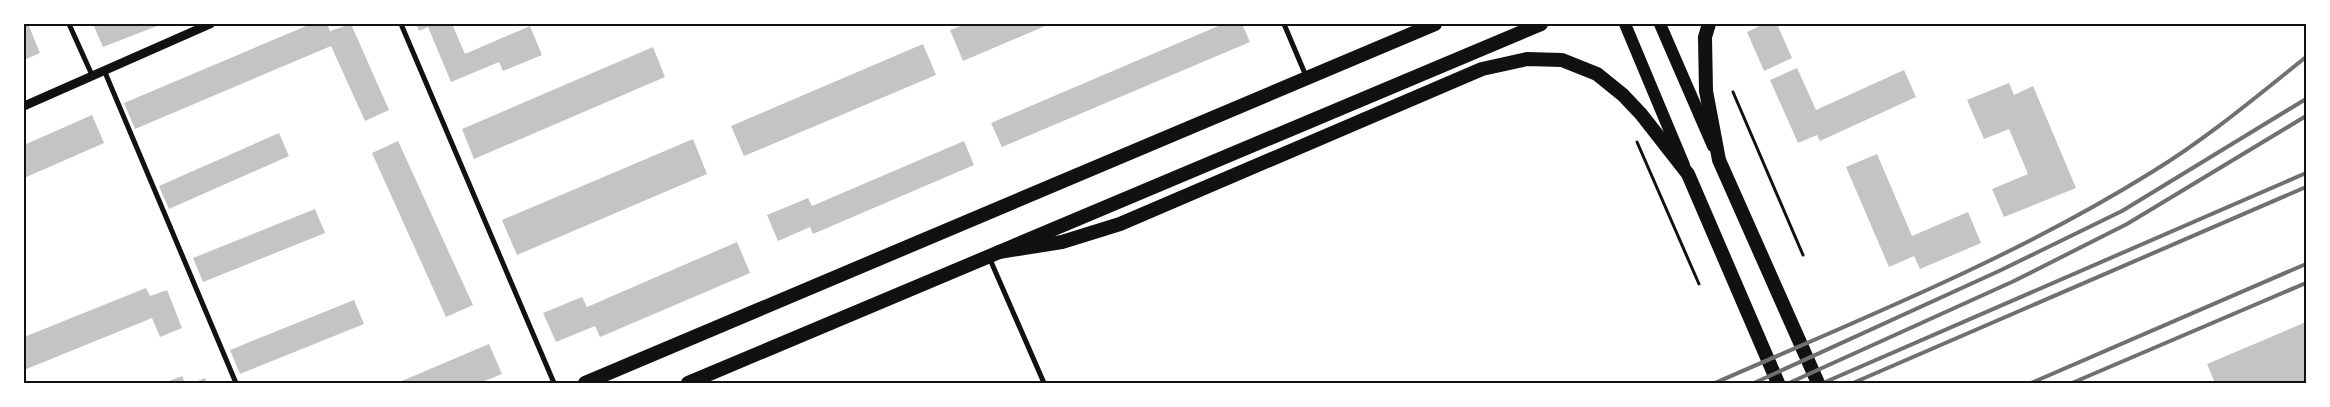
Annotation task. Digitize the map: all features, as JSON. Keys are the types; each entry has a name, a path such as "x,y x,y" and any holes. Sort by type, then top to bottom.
{"highway":[{"path":"585,383 1435,24"},
{"path":"688,383 1541,24"},
{"path":"1709,24 1705,38 1706,91 1719,160 1818,383"},
{"path":"994,255 1062,242 1120,224 1482,69 1527,59 1562,60 1597,74 1623,95 1641,114 1688,174 1778,383"}],"main road":[{"path":"1625,24 1688,174"},
{"path":"1660,24 1719,160"}],"street":[{"path":"69,24 92,76"},
{"path":"24,106 210,24"},
{"path":"401,24 554,383"},
{"path":"1284,24 1307,78"},
{"path":"104,70 236,383"},
{"path":"994,255 1044,383"}],"path":[{"path":"1733,92 1803,255"},
{"path":"1637,142 1699,284"}],"building":[{"path":"24,24 28,24 40,53 24,60"},
{"path":"93,24 162,24 103,47"},
{"path":"311,24 327,24 330,31 351,24 389,110 365,121 331,46 135,129 124,103"},
{"path":"416,24 452,24 465,54 530,26 542,55 503,71 499,62 451,82 428,27 419,31"},
{"path":"966,24 1050,24 963,61 950,30"},
{"path":"1223,24 1242,24 1250,42 1002,147 991,123"},
{"path":"1764,24 1777,24 1792,58 1764,71 1747,32"},
{"path":"923,44 936,75 744,156 731,126"},
{"path":"653,47 665,77 474,159 462,129"},
{"path":"1797,68 1816,110 1904,70 1916,97 1820,141 1817,135 1798,143 1770,80"},
{"path":"2009,83 2014,95 2033,86 2076,188 2004,217 1992,189 2028,174 2009,129 1984,139 1967,100"},
{"path":"92,115 104,143 24,178 24,145"},
{"path":"279,133 289,156 169,209 159,186"},
{"path":"693,139 707,174 517,255 502,220"},
{"path":"398,141 473,305 446,317 372,153"},
{"path":"964,141 974,165 813,234 810,227 778,241 767,215 808,198 812,206"},
{"path":"1877,154 1912,236 1968,212 1981,243 1920,269 1914,256 1889,267 1846,167"},
{"path":"315,209 325,233 203,282 193,258"},
{"path":"737,242 750,273 600,337 595,326 556,342 543,313 582,297 587,307"},
{"path":"146,288 150,296 167,290 182,328 160,337 152,318 24,370 24,337"},
{"path":"354,300 364,324 240,374 230,350"},
{"path":"2306,322 2306,383 2215,383 2207,364"},
{"path":"489,344 502,374 480,383 397,383"},
{"path":"182,376 185,383 164,383"},
{"path":"205,378 207,383 193,383"}],"railway":[{"path":"1715,383 1937,285 2046,232 2100,203 2192,146 2306,57"},
{"path":"1754,383 1999,271 2122,211 2306,99"},
{"path":"1789,383 2014,281 2127,224 2306,116"},
{"path":"1823,383 2306,173"},
{"path":"1853,383 2306,187"},
{"path":"2031,383 2306,264"},
{"path":"2072,383 2306,283"}]}
